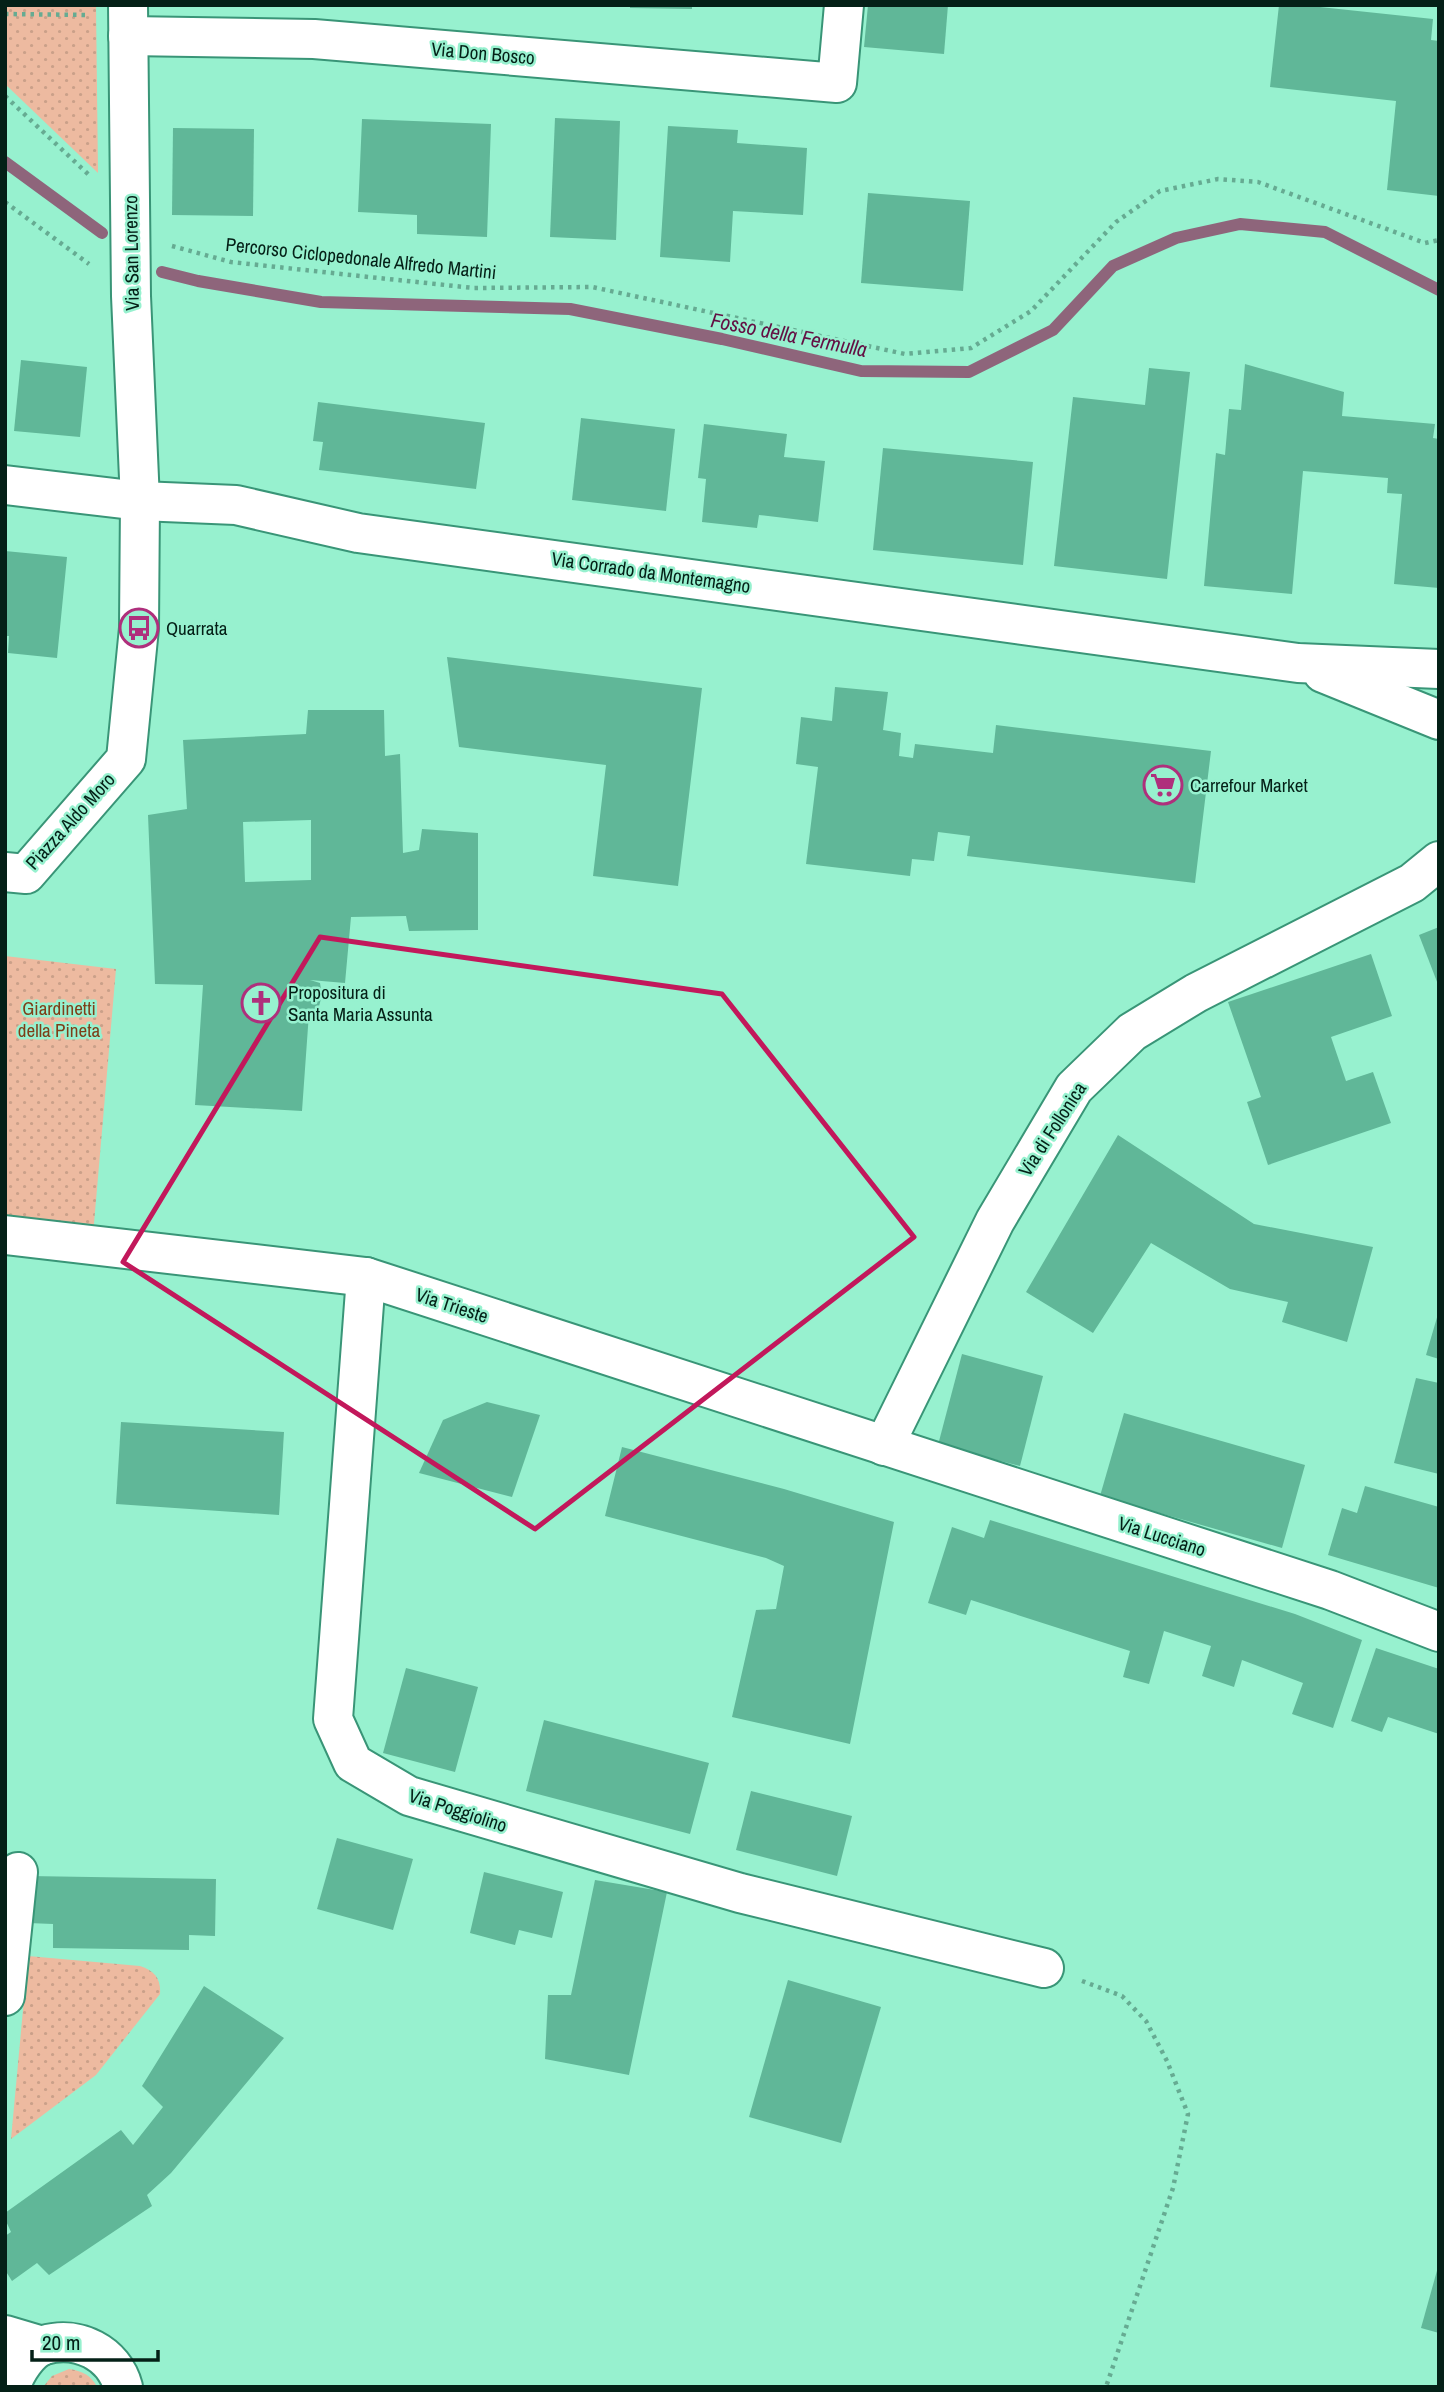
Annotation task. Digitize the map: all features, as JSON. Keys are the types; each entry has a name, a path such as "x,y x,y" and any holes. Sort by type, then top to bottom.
{"street":[{"name":"Via Don Bosco","path":"128,19 314,39 837,83 844,5"},
{"name":"Via San Lorenzo","path":"128,19 131,296 140,502"},
{"name":"Via Corrado da Montemagno","path":"5,485 140,502 236,505 358,533 1298,663 1439,669"},
{"name":"Piazza Aldo Moro","path":"5,872 26,874 125,759 139,628 140,502"},
{"name":"Via Corrado da Montemagno","path":"1298,663 1439,720"},
{"name":"Via di Follonica","path":"884,1446 995,1221 1074,1088 1132,1032 1196,993 1430,874"},
{"name":"Via Trieste","path":"5,1235 366,1277 884,1446"},
{"name":"Via Poggiolino","path":"366,1277 333,1719 353,1763 409,1796 740,1894 1044,1968"},
{"name":"Via Lucciano","path":"884,1446 1330,1590 1439,1633"},
{"path":"5,1996 18,1872"},
{"path":"5,2335 42,2346 76,2343 99,2352 114,2366 123,2387"},
{"path":"10,2387 20,2366 42,2346"}],"path":[{"path":"5,14 128,19"},
{"path":"5,96 130,224"},
{"name":"Percorso Ciclopedonale Alfredo Martini","path":"130,224 231,262 474,288 592,287 905,354 971,348 1031,311 1116,222 1160,191 1218,179 1258,182 1425,243 1439,240"},
{"path":"5,202 131,296"},
{"path":"1044,1968 1122,1996 1146,2021 1167,2061 1188,2113 1173,2188 1106,2387"}],"highlighted area":[{"path":"320,937 722,994 914,1237 535,1529 123,1262"}],"green space":[{"path":"5,5 96,5 98,173 5,84"},
{"name":"Giardinetti della Pineta","path":"5,956 116,969 93,1235 5,1226"},
{"path":"28,1956 140,1966 156,1976 160,1994 96,2075 11,2139"},
{"path":"69,2369 86,2374 97,2387 43,2387 52,2376"}],"building":[{"path":"630,5 692,5 692,9 630,8"},
{"path":"868,5 948,5 944,54 864,47"},
{"path":"1279,5 1433,19 1431,40 1439,41 1439,196 1387,190 1396,101 1270,87"},
{"path":"555,118 620,121 616,240 550,237"},
{"path":"362,119 491,124 487,237 417,234 417,215 358,212"},
{"path":"668,126 738,130 737,143 807,148 803,215 733,211 730,262 660,257"},
{"path":"173,128 254,129 253,216 172,215"},
{"path":"868,193 970,201 963,291 861,283"},
{"path":"21,360 87,367 80,437 14,431"},
{"path":"1245,364 1344,392 1342,416 1435,424 1433,438 1439,439 1439,588 1394,584 1402,494 1387,493 1388,478 1303,471 1292,594 1204,586 1216,453 1225,455 1229,409 1241,410"},
{"path":"1149,368 1190,372 1167,579 1054,566 1073,397 1145,405"},
{"path":"318,402 485,423 476,489 319,470 323,442 313,441"},
{"path":"581,418 675,429 666,511 572,500"},
{"path":"704,424 787,434 784,457 825,461 818,522 759,515 757,528 702,522 706,479 698,478"},
{"path":"883,448 1033,462 1023,565 873,550"},
{"path":"5,551 67,557 57,658 8,653 9,636 5,636"},
{"path":"447,657 702,688 678,886 593,876 606,765 459,747"},
{"path":"835,687 888,692 883,730 901,733 899,756 913,758 915,744 993,753 996,725 1211,751 1195,883 967,856 970,836 938,832 934,861 912,859 910,876 806,864 818,767 796,764 801,717 832,721"},
{"path":"308,710 384,710 385,756 400,754 403,853 419,850 422,829 478,833 478,930 409,931 406,916 351,917 345,983 310,980 320,983 322,995 318,1010 309,1013 302,1111 195,1105 203,985 155,984 148,815 187,809 183,740 306,734","holes":["311,820 311,880 245,882 243,822"]},
{"path":"1439,927 1439,987 1419,935"},
{"path":"1371,954 1392,1016 1331,1037 1346,1081 1373,1072 1391,1123 1268,1165 1247,1102 1261,1097 1228,1002"},
{"path":"1118,1135 1254,1224 1373,1247 1347,1342 1282,1322 1288,1302 1230,1289 1151,1243 1093,1333 1026,1292"},
{"path":"1439,1314 1439,1359 1426,1355"},
{"path":"962,1354 1043,1376 1020,1466 938,1445"},
{"path":"1416,1378 1439,1383 1439,1474 1394,1463"},
{"path":"487,1402 540,1415 512,1497 419,1473 443,1420"},
{"path":"1124,1413 1305,1465 1282,1548 1100,1496"},
{"path":"121,1422 284,1432 279,1515 116,1504"},
{"path":"622,1447 784,1489 894,1522 850,1744 732,1717 756,1610 776,1609 784,1566 766,1558 605,1516"},
{"path":"1365,1486 1439,1507 1439,1588 1328,1555 1342,1508 1357,1513"},
{"path":"990,1520 1295,1614 1362,1640 1333,1728 1292,1714 1303,1683 1242,1660 1234,1687 1202,1676 1211,1646 1164,1631 1149,1684 1123,1677 1130,1651 971,1600 966,1615 928,1603 952,1527 984,1538"},
{"path":"1376,1648 1439,1669 1439,1734 1388,1717 1382,1732 1351,1721"},
{"path":"406,1668 478,1687 455,1772 383,1753"},
{"path":"544,1720 709,1763 690,1834 526,1791"},
{"path":"751,1791 852,1816 837,1876 736,1850"},
{"path":"337,1838 413,1859 393,1930 317,1909"},
{"path":"484,1872 563,1892 552,1938 519,1930 515,1945 470,1933"},
{"path":"28,1876 216,1879 215,1936 189,1935 189,1950 53,1948 53,1924 28,1923"},
{"path":"595,1880 667,1892 629,2075 545,2059 548,1995 571,1995"},
{"path":"788,1980 881,2007 841,2143 749,2117"},
{"path":"204,1986 284,2038 171,2173 147,2195 152,2206 49,2275 37,2263 12,2281 5,2270 5,2236 11,2232 5,2213 121,2130 133,2145 163,2107 142,2086"},
{"path":"1439,2267 1439,2333 1421,2328"}],"waterway":[{"name":"Fosso della Fermulla","path":"5,162 102,233"},
{"name":"Fosso della Fermulla","path":"162,272 198,281 321,302 570,309 722,339 861,371 969,372 1053,330 1113,266 1176,238 1240,224 1325,232 1439,290"}],"place":[{"name":"Quarrata","path":"139,628"},
{"name":"Carrefour Market","path":"1163,785"},
{"name":"Propositura di Santa Maria Assunta","path":"261,1003"}]}
